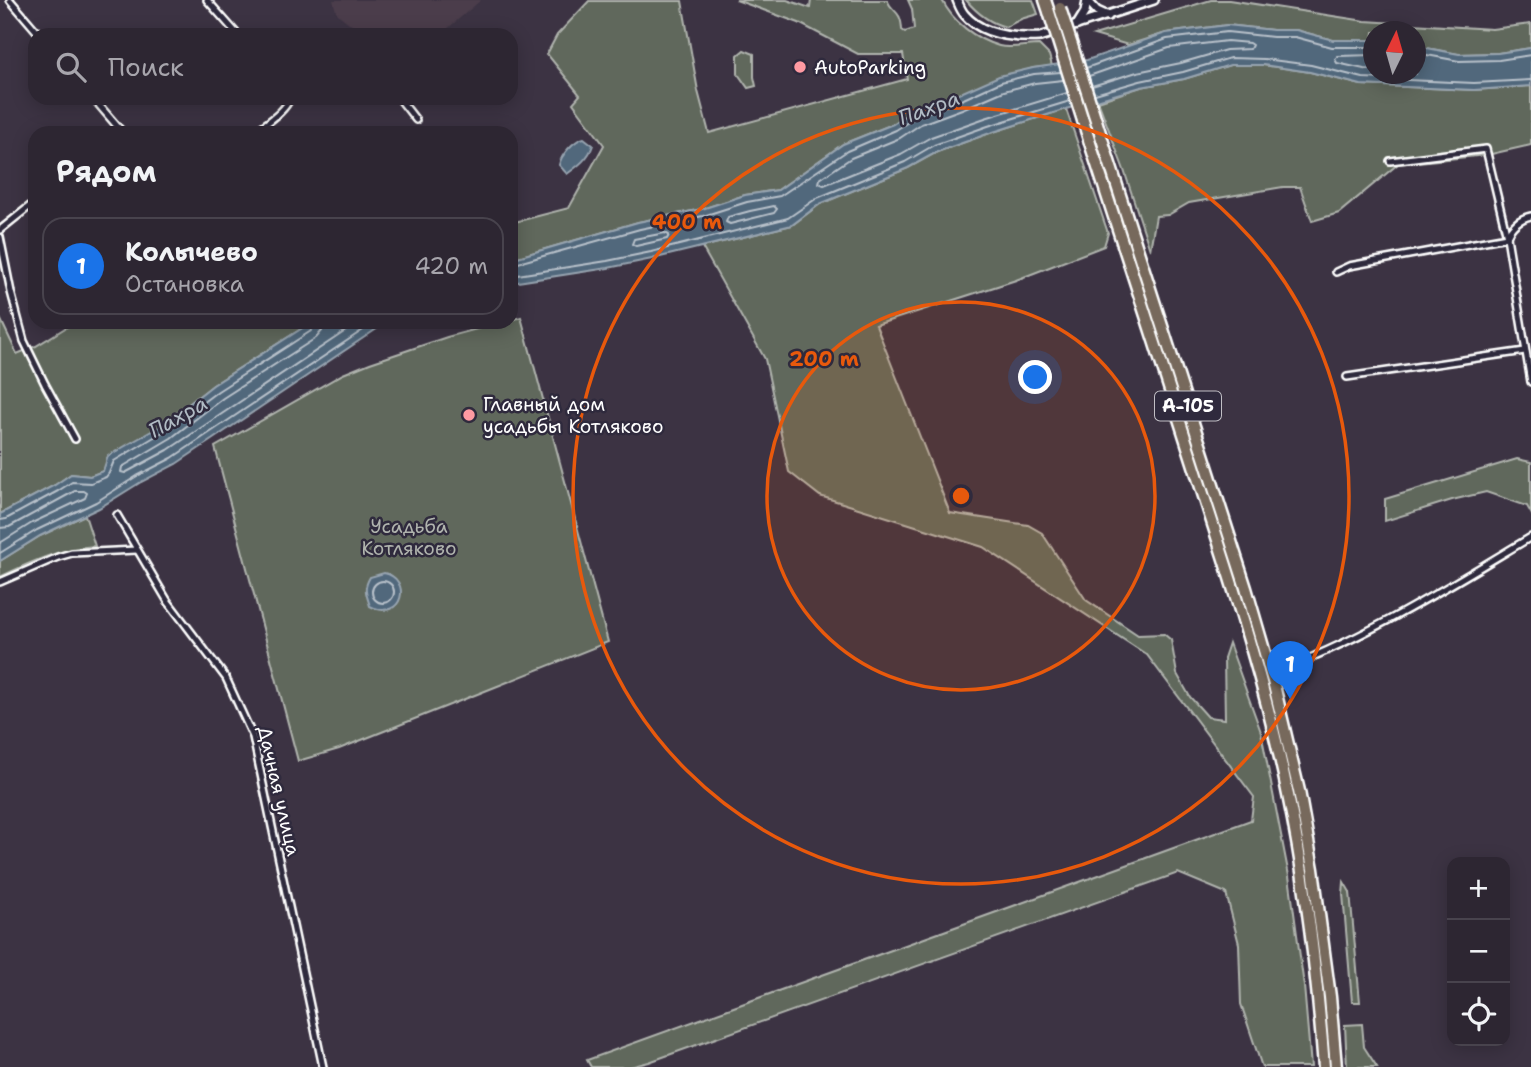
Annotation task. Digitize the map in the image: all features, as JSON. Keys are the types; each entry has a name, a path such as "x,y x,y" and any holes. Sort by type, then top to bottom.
{"highway":[{"name":"А-105","path":"1045,0 1234,589 1272,725 1302,871 1319,999 1324,1067"},
{"name":"А-105","path":"1059,4 1272,673 1299,790 1313,869 1329,984 1336,1067"}],"street":[{"path":"10,0 34,28"},
{"path":"207,0 232,28"},
{"path":"957,0 963,14 979,27 1012,36 1040,37 1154,0"},
{"path":"1077,26 1085,12 1087,0"},
{"path":"1087,0 1097,11 1108,16"},
{"path":"99,105 116,126"},
{"path":"262,126 287,105"},
{"path":"404,105 416,120"},
{"path":"1390,161 1486,149 1507,237 1531,382"},
{"path":"0,230 28,208"},
{"path":"1507,237 1510,229 1525,217 1531,216"},
{"path":"1336,272 1349,266 1507,237"},
{"path":"0,241 24,341 75,439"},
{"path":"1347,377 1525,351"},
{"name":"Дачная улица","path":"117,514 167,600 226,678 253,737 323,1067"},
{"path":"1272,673 1302,663 1403,613 1531,537"},
{"path":"0,582 72,553 137,550"}],"shaded area":[{"path":"333,0 481,0 448,28 355,28 336,11"}],"green space":[{"path":"736,0 787,0 810,8 811,0 887,0 898,15 905,32 914,29 908,0 942,0 952,15 973,34 1003,47 1039,45 1049,55 1052,66 1033,68 913,110 893,124 843,144 778,190 745,195 702,209 638,222 518,257 518,221 569,208 604,145 573,103 580,95 547,54 557,35 589,1 682,1 698,91 709,133 907,79 903,54 858,54 799,23"},
{"path":"966,0 1033,0 1038,14 1006,27 984,17"},
{"path":"1211,0 1229,0 1365,21 1363,40 1333,40 1296,30 1227,25 1166,33 1128,45 1094,35"},
{"path":"1531,24 1531,48 1498,53 1458,54 1426,48 1426,25 1492,29"},
{"path":"744,50 754,54 756,86 748,88 738,74 738,55"},
{"path":"1230,65 1263,65 1310,72 1361,85 1474,90 1531,86 1531,145 1487,155 1398,164 1339,213 1312,221 1300,187 1283,187 1189,203 1168,215 1156,216 1150,250 1098,101 1141,87 1184,79"},
{"path":"1066,109 1108,233 1104,246 1016,280 876,325 950,513 1028,525 1042,533 1086,600 1138,635 1164,634 1171,640 1177,674 1190,697 1208,717 1225,719 1224,658 1229,643 1261,732 1289,876 1304,986 1311,1067 1262,1067 1241,1004 1239,944 1226,893 1178,873 649,1062 630,1067 591,1067 587,1060 1251,820 1254,797 1147,655 983,547 820,496 789,472 765,359 702,247 792,225 820,204 908,168 937,152"},
{"name":"Усадьба Котляково","path":"521,317 608,642 339,749 298,761 215,447 343,374 477,329 518,329 518,318"},
{"path":"0,318 17,354 64,329 301,329 213,385 103,471 90,476 71,474 0,514"},
{"path":"1517,459 1531,462 1531,513 1527,506 1486,492 1385,521 1385,499"},
{"path":"85,515 95,546 58,553 0,577 0,561 40,536"},
{"path":"1344,882 1350,892 1360,1002 1352,1002"},
{"path":"1362,1024 1364,1047 1377,1067 1347,1067 1345,1025"}],"water":[{"name":"Пахра","path":"1227,25 1296,30 1333,40 1363,40 1363,84 1426,84 1426,48 1459,54 1498,53 1531,48 1531,86 1474,90 1361,85 1310,72 1263,65 1230,65 1066,109 937,152 908,168 820,204 792,225 652,259 518,282 518,257 638,222 702,209 745,195 778,190 843,144 893,124 913,110 999,76 1087,60 1166,33"},
{"path":"584,138 593,145 591,150 583,161 567,174 559,165 560,161 572,145"},
{"name":"Пахра","path":"301,329 377,329 176,464 99,508 40,536 0,561 0,514 71,474 90,476 103,471 108,456 162,425 213,385"},
{"path":"384,573 393,577 401,590 397,604 382,610 370,606 366,588 370,577"}],"place":[{"name":"AutoParking","path":"800,67"},
{"name":"Главный дом усадьбы Котляково","path":"469,415"},
{"name":"Колычево","path":"1290,699"}]}
